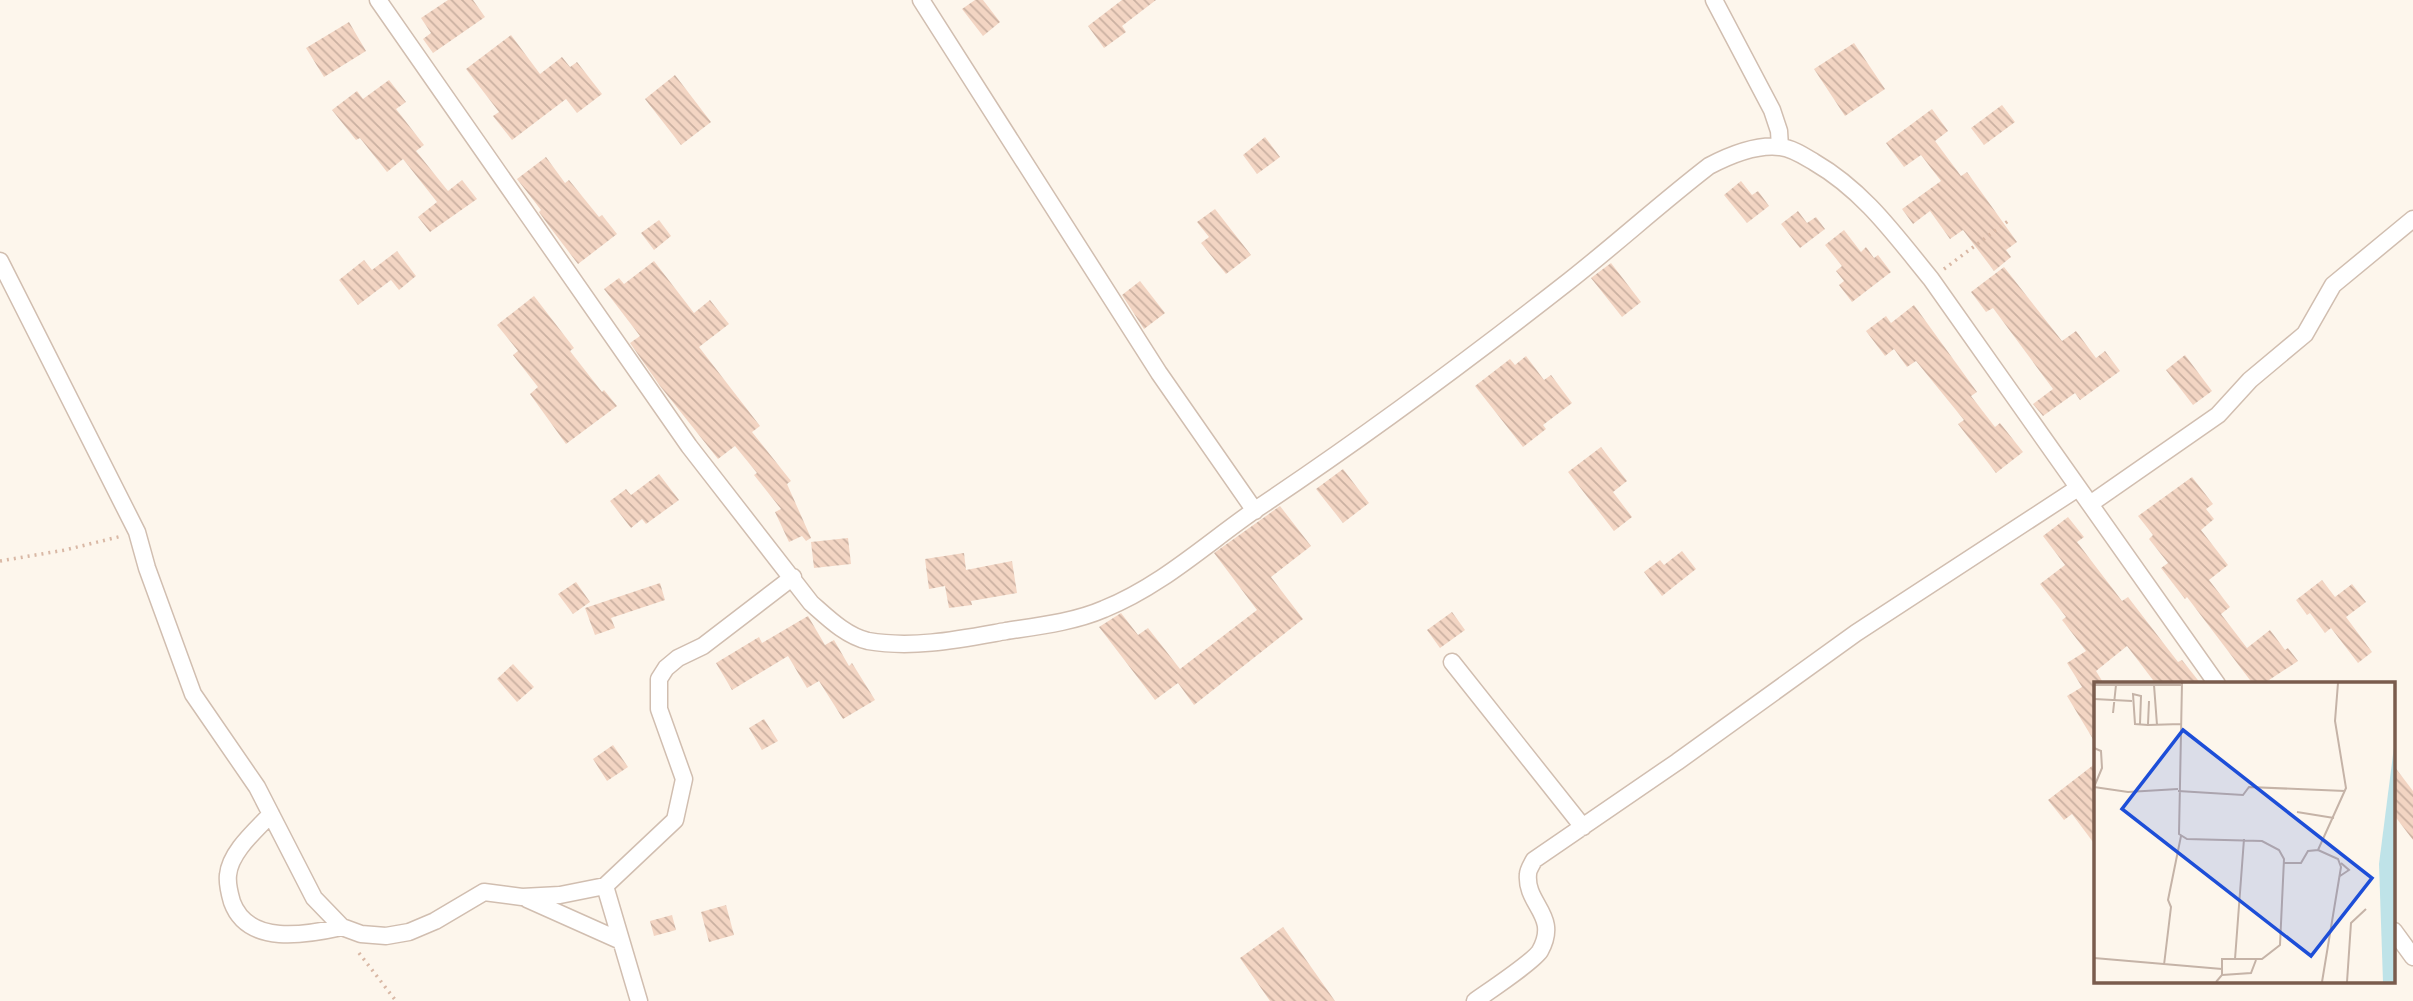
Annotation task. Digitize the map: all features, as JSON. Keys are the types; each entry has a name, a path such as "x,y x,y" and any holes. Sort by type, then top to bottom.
{"street":[{"path":"378,0 689,446 811,603 831,622 867,640 909,643 967,638 1041,626 1104,609 1155,585 1515,322 1709,166 1738,151 1780,147 1800,154 1836,175 1864,199 1931,279 2216,682"},
{"path":"921,0 1159,373 1255,511"},
{"path":"1714,0 1772,110 1779,131 1780,147"},
{"path":"2090,504 2218,415 2250,380 2305,334 2333,285 2413,219"},
{"path":"0,261 137,532 147,568 193,694 257,787 314,898 342,927 361,934 386,936 410,932 435,921 484,892 522,897 560,895 605,886 675,820 684,779 659,709 659,679 666,668 678,658 703,646 793,577"},
{"path":"1475,1001 1539,953 1546,933 1544,912 1532,897 1527,873 1534,860 1856,633 2078,488"},
{"path":"1452,662 1583,827"},
{"path":"271,814 238,852 228,874 237,916 248,924 273,934 313,933 342,927"},
{"path":"605,886 639,1001"},
{"path":"522,897 621,941"},
{"path":"2396,934 2413,957"}],"path":[{"path":"1931,279 2008,221"},
{"path":"0,561 65,550 137,532"},
{"path":"361,934 357,950 396,1001"}],"building":[{"path":"448,0 473,0 485,17 433,53 423,39 431,33 421,18"},
{"path":"975,0 983,0 1000,22 983,36 962,9"},
{"path":"1122,0 1156,0 1122,26 1126,32 1104,48 1088,26"},
{"path":"349,22 366,51 324,77 306,48"},
{"path":"511,35 540,74 562,57 570,67 577,62 602,94 577,113 566,99 512,140 493,116 499,112 466,69"},
{"path":"1854,43 1885,89 1845,116 1814,69"},
{"path":"675,75 711,122 681,145 645,99"},
{"path":"389,80 406,102 396,109 424,145 416,151 448,191 462,180 477,199 430,232 418,217 437,202 403,159 387,172 360,138 356,140 332,110 357,91 363,99"},
{"path":"2002,105 2015,122 1984,145 1971,128"},
{"path":"1932,109 1948,131 1935,141 1961,176 1967,172 2017,242 2006,250 2011,257 1994,271 1963,230 1950,239 1930,211 1913,224 1902,209 1941,181 1921,155 1904,167 1886,143"},
{"path":"1265,137 1280,157 1257,174 1243,155"},
{"path":"546,157 565,183 569,180 599,217 602,215 617,234 578,264 517,179"},
{"path":"1741,181 1752,195 1758,191 1769,206 1747,223 1724,195"},
{"path":"1215,209 1251,255 1226,274 1201,243 1209,237 1197,222"},
{"path":"1798,211 1807,223 1816,217 1825,229 1800,248 1781,224"},
{"path":"659,220 671,236 654,250 641,233"},
{"path":"1844,230 1861,252 1866,247 1874,258 1878,255 1891,272 1852,302 1839,285 1844,281 1836,271 1842,266 1825,245"},
{"path":"397,251 416,276 399,290 391,280 358,305 339,280 364,260 372,270"},
{"path":"654,261 694,313 710,300 729,324 699,347 760,426 752,432 791,481 787,484 811,538 806,541 802,536 789,542 775,512 781,509 754,475 757,473 735,446 718,459 630,343 640,336 604,289 619,278 624,284"},
{"path":"1611,263 1641,302 1622,317 1591,278"},
{"path":"2004,267 2062,341 2076,331 2096,358 2105,351 2120,371 2080,400 2075,393 2043,416 2033,404 2053,389 1993,308 1986,312 1971,292"},
{"path":"1140,281 1165,313 1144,329 1122,295"},
{"path":"534,296 574,348 570,351 602,392 604,390 617,406 566,444 530,394 538,387 513,355 518,351 497,325"},
{"path":"1914,305 1977,392 1971,396 1995,427 2000,423 2023,452 1996,473 1958,424 1964,420 1916,361 1907,367 1894,349 1885,356 1866,331 1886,316 1891,323"},
{"path":"2185,355 2212,391 2193,405 2166,370"},
{"path":"1526,356 1544,380 1551,375 1572,403 1543,425 1546,429 1523,447 1475,386 1510,359 1515,365"},
{"path":"1601,447 1627,481 1613,492 1632,517 1614,531 1568,472"},
{"path":"1343,469 1369,503 1343,523 1316,489"},
{"path":"659,474 679,500 646,524 642,519 631,528 610,501 626,489 631,495"},
{"path":"2192,477 2213,504 2206,509 2214,519 2201,530 2228,565 2209,580 2230,607 2221,614 2247,648 2270,630 2285,650 2288,648 2298,661 2266,682 2251,682 2187,597 2185,599 2161,568 2168,563 2149,539 2153,535 2138,516"},
{"path":"1280,506 1311,546 1271,577 1303,619 1194,705 1178,683 1155,700 1099,627 1121,613 1138,635 1148,628 1180,669 1257,610 1214,553"},
{"path":"2068,517 2084,537 2077,542 2122,601 2128,597 2178,662 2182,660 2199,682 2154,682 2127,646 2096,671 2103,682 2094,682 2094,741 2067,696 2082,687 2067,663 2086,651 2062,620 2066,617 2040,584 2065,565 2043,536"},
{"path":"848,538 851,564 814,568 811,542"},
{"path":"1682,551 1696,569 1662,596 1644,572 1660,560 1664,565"},
{"path":"964,553 966,570 1012,561 1017,593 949,608 945,586 929,589 925,559"},
{"path":"2322,580 2335,597 2352,584 2366,602 2346,617 2372,652 2358,663 2331,628 2325,633 2296,600"},
{"path":"576,582 590,602 573,614 558,594"},
{"path":"660,583 665,600 611,618 615,628 595,635 585,608"},
{"path":"1452,612 1465,630 1440,648 1427,630"},
{"path":"808,616 825,645 834,640 849,666 852,663 875,700 843,719 819,681 807,688 788,656 732,690 716,663 759,637 762,643"},
{"path":"513,664 534,687 517,702 497,679"},
{"path":"764,719 778,741 762,750 749,728"},
{"path":"613,745 628,767 607,781 593,759"},
{"path":"2094,765 2094,843 2072,814 2064,820 2048,800"},
{"path":"2396,769 2413,791 2413,840 2396,818"},
{"path":"726,905 734,935 709,942 701,912"},
{"path":"672,915 676,930 654,936 650,921"},
{"path":"1283,927 1335,1001 1270,1001 1240,958"}]}
